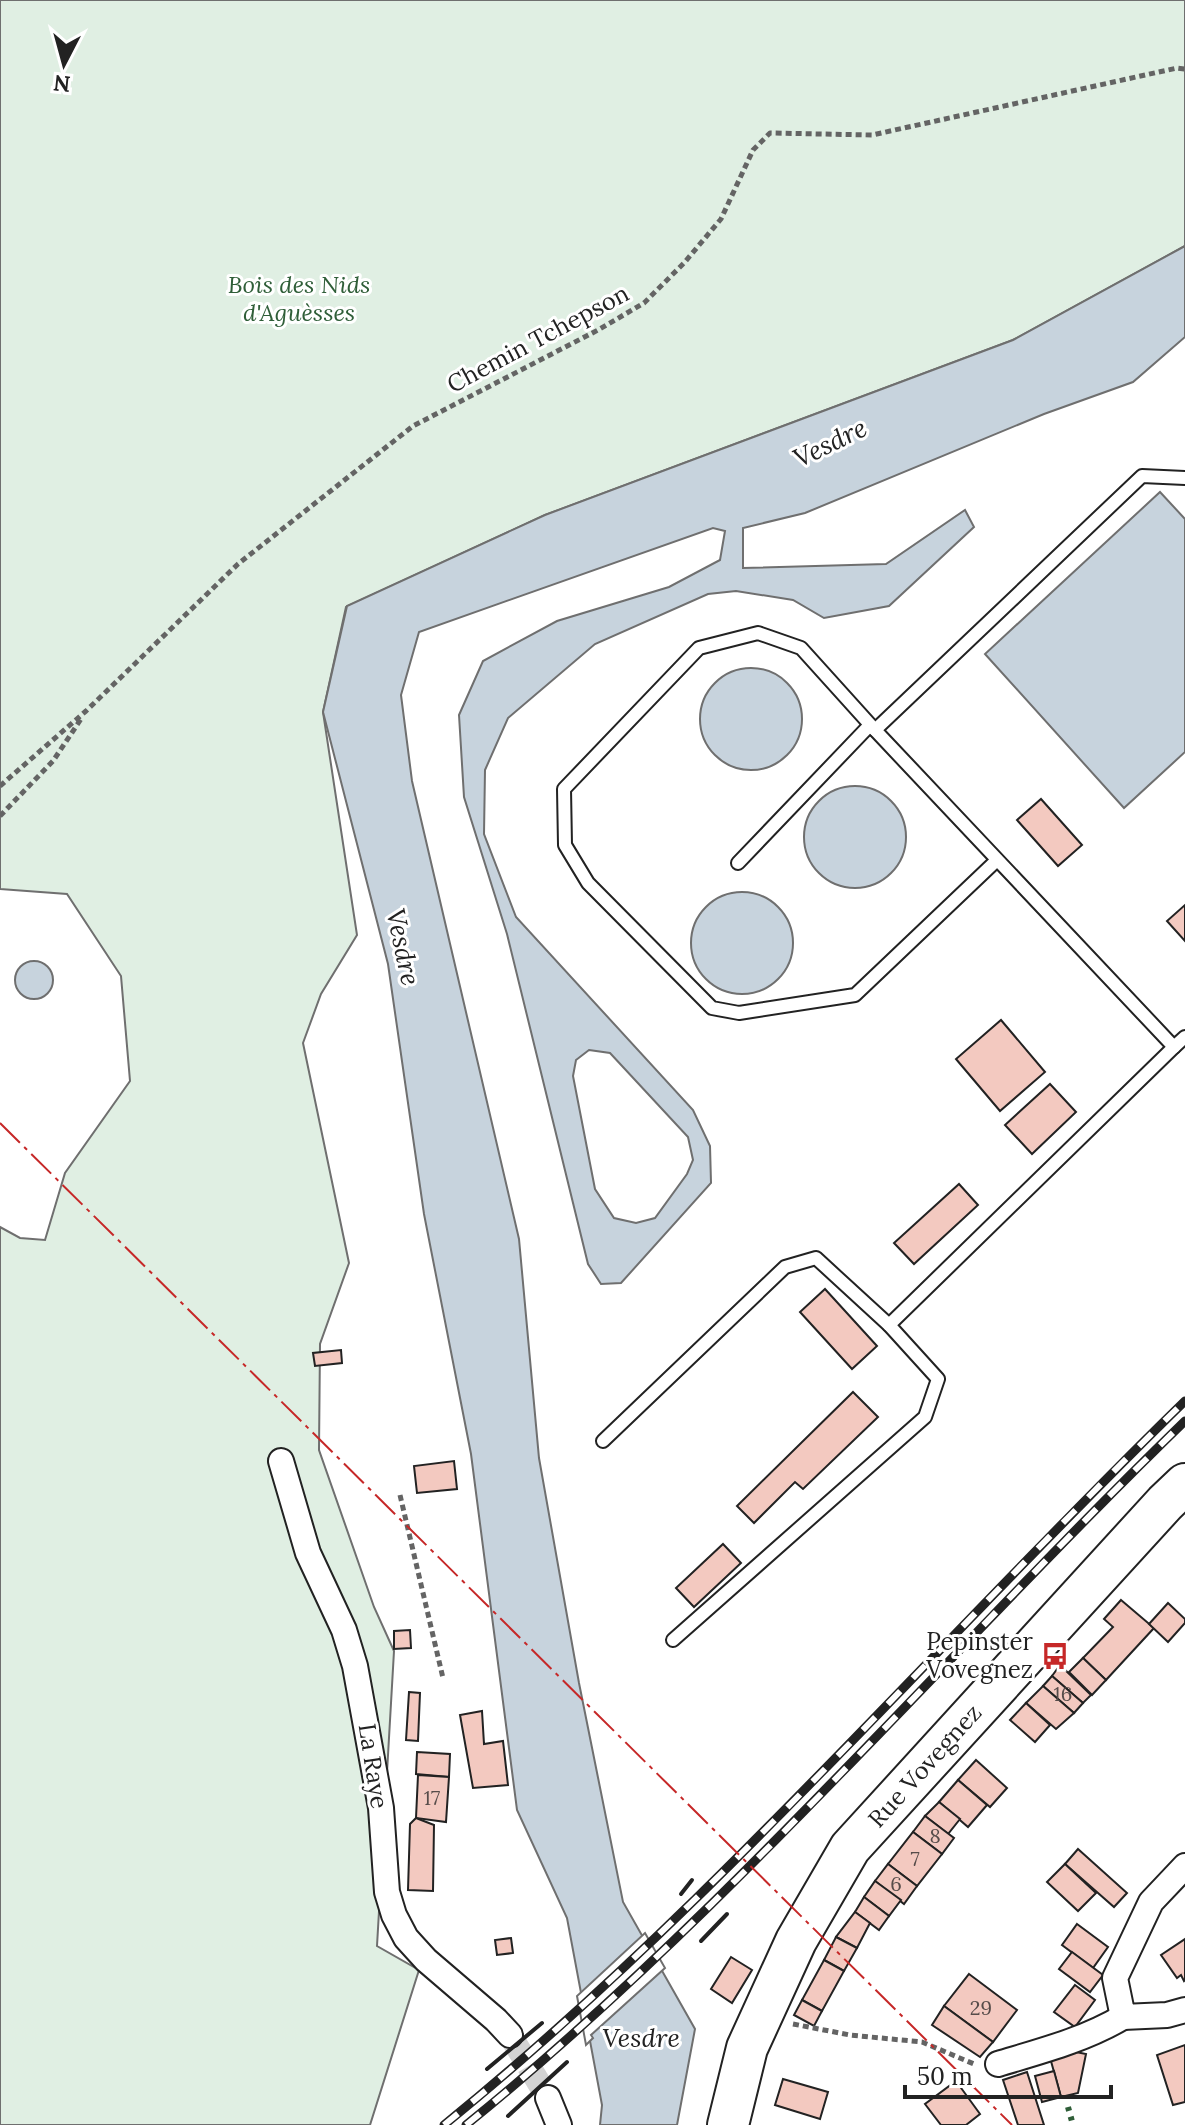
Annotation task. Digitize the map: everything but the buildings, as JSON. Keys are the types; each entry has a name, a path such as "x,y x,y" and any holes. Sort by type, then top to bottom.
{"main road":[{"name":"Rue Vovegnez","path":"728,2125 754,2031 796,1941 850,1848 1185,1484"}],"street":[{"name":"La Raye","path":"281,1461 308,1553 344,1630 355,1666 381,1808 387,1892 394,1915 406,1938 426,1960 510,2035"},
{"path":"1123,2017 1115,1978 1151,1902 1185,1866"},
{"path":"998,2064 1061,2046 1123,2017 1167,2015 1185,2010"},
{"path":"548,2098 559,2125"}],"lane":[{"path":"738,863 873,728 1142,476 1185,478"},
{"path":"997,860 855,995 739,1013 712,1008 588,883 565,845 564,789 699,648 758,633 801,648 1174,1047"},
{"path":"889,1325 1185,1037"},
{"path":"603,1441 785,1267 816,1258 889,1325 938,1379 925,1417 673,1640"}],"path":[{"name":"Chemin Tchepson","path":"0,786 86,711 238,564 413,426 644,303 684,263 721,219 753,150 770,133 872,135 1162,71 1185,69"},
{"path":"0,816 53,761 86,711"},
{"path":"400,1495 443,1678"},
{"path":"754,2031 814,2029 922,2042 968,2063 998,2064"}],"green space":[{"name":"Bois des Nids d'Aguèsses","path":"0,0 1185,0 1185,246 1013,340 545,515 346,607 323,712 357,935 321,994 303,1043 349,1263 320,1344 319,1450 374,1607 394,1651 377,1946 419,1970 370,2125 0,2125 0,1227 20,1238 45,1240 65,1173 130,1081 121,976 67,894 0,889"}],"water":[{"name":"Vesdre","path":"1185,246 1185,337 1133,382 1044,414 805,513 743,528 743,568 886,564 965,510 974,527 889,606 824,618 793,600 736,591 708,594 595,644 508,718 485,770 484,834 516,917 693,1110 710,1146 711,1183 621,1283 601,1284 588,1264 507,934 464,797 459,715 483,661 557,621 669,587 720,560 725,531 713,528 419,632 401,695 412,781 519,1239 539,1458 579,1683 623,1902 695,2029 677,2125 600,2125 602,2105 567,1918 517,1810 471,1454 424,1214 388,964 323,712 347,606 545,515 1013,340","holes":["589,1050 610,1053 688,1137 693,1160 687,1174 655,1218 636,1223 614,1218 595,1189 573,1076 576,1060"]},
{"path":"1160,492 1185,519 1185,752 1124,808 985,654"},
{"path":"751,668 770,672 787,683 798,700 802,719 798,738 787,755 770,766 751,770 732,766 715,755 704,738 700,719 704,700 715,683 732,672"},
{"path":"855,786 874,790 891,801 902,818 906,837 902,856 891,873 874,884 855,888 836,884 819,873 808,856 804,837 808,818 819,801 836,790"},
{"path":"742,892 761,896 778,907 789,924 793,943 789,962 778,979 761,990 742,994 723,990 706,979 695,962 691,943 695,924 706,907 723,896"},
{"path":"34,961 47,967 53,980 47,993 34,999 21,993 15,980 21,967"}],"pier":[{"path":"645,1933 665,1968 591,2035 593,2038 586,2045 577,1996"}],"tunnel":[{"path":"510,2035 548,2098"}],"railway":[{"path":"444,2125 543,2041 731,1864 1185,1401"},
{"path":"466,2125 562,2043 745,1871 1185,1421"}],"hedge":[{"path":"1068,2107 1073,2125"}],"wall":[{"path":"681,1894 692,1880"},
{"path":"701,1941 727,1914"},
{"path":"487,2069 542,2023"},
{"path":"508,2116 567,2062"}],"power":[{"path":"0,1123 1012,2125"}],"place":[{"name":"Pepinster Vovegnez","path":"1055,1656"}]}
